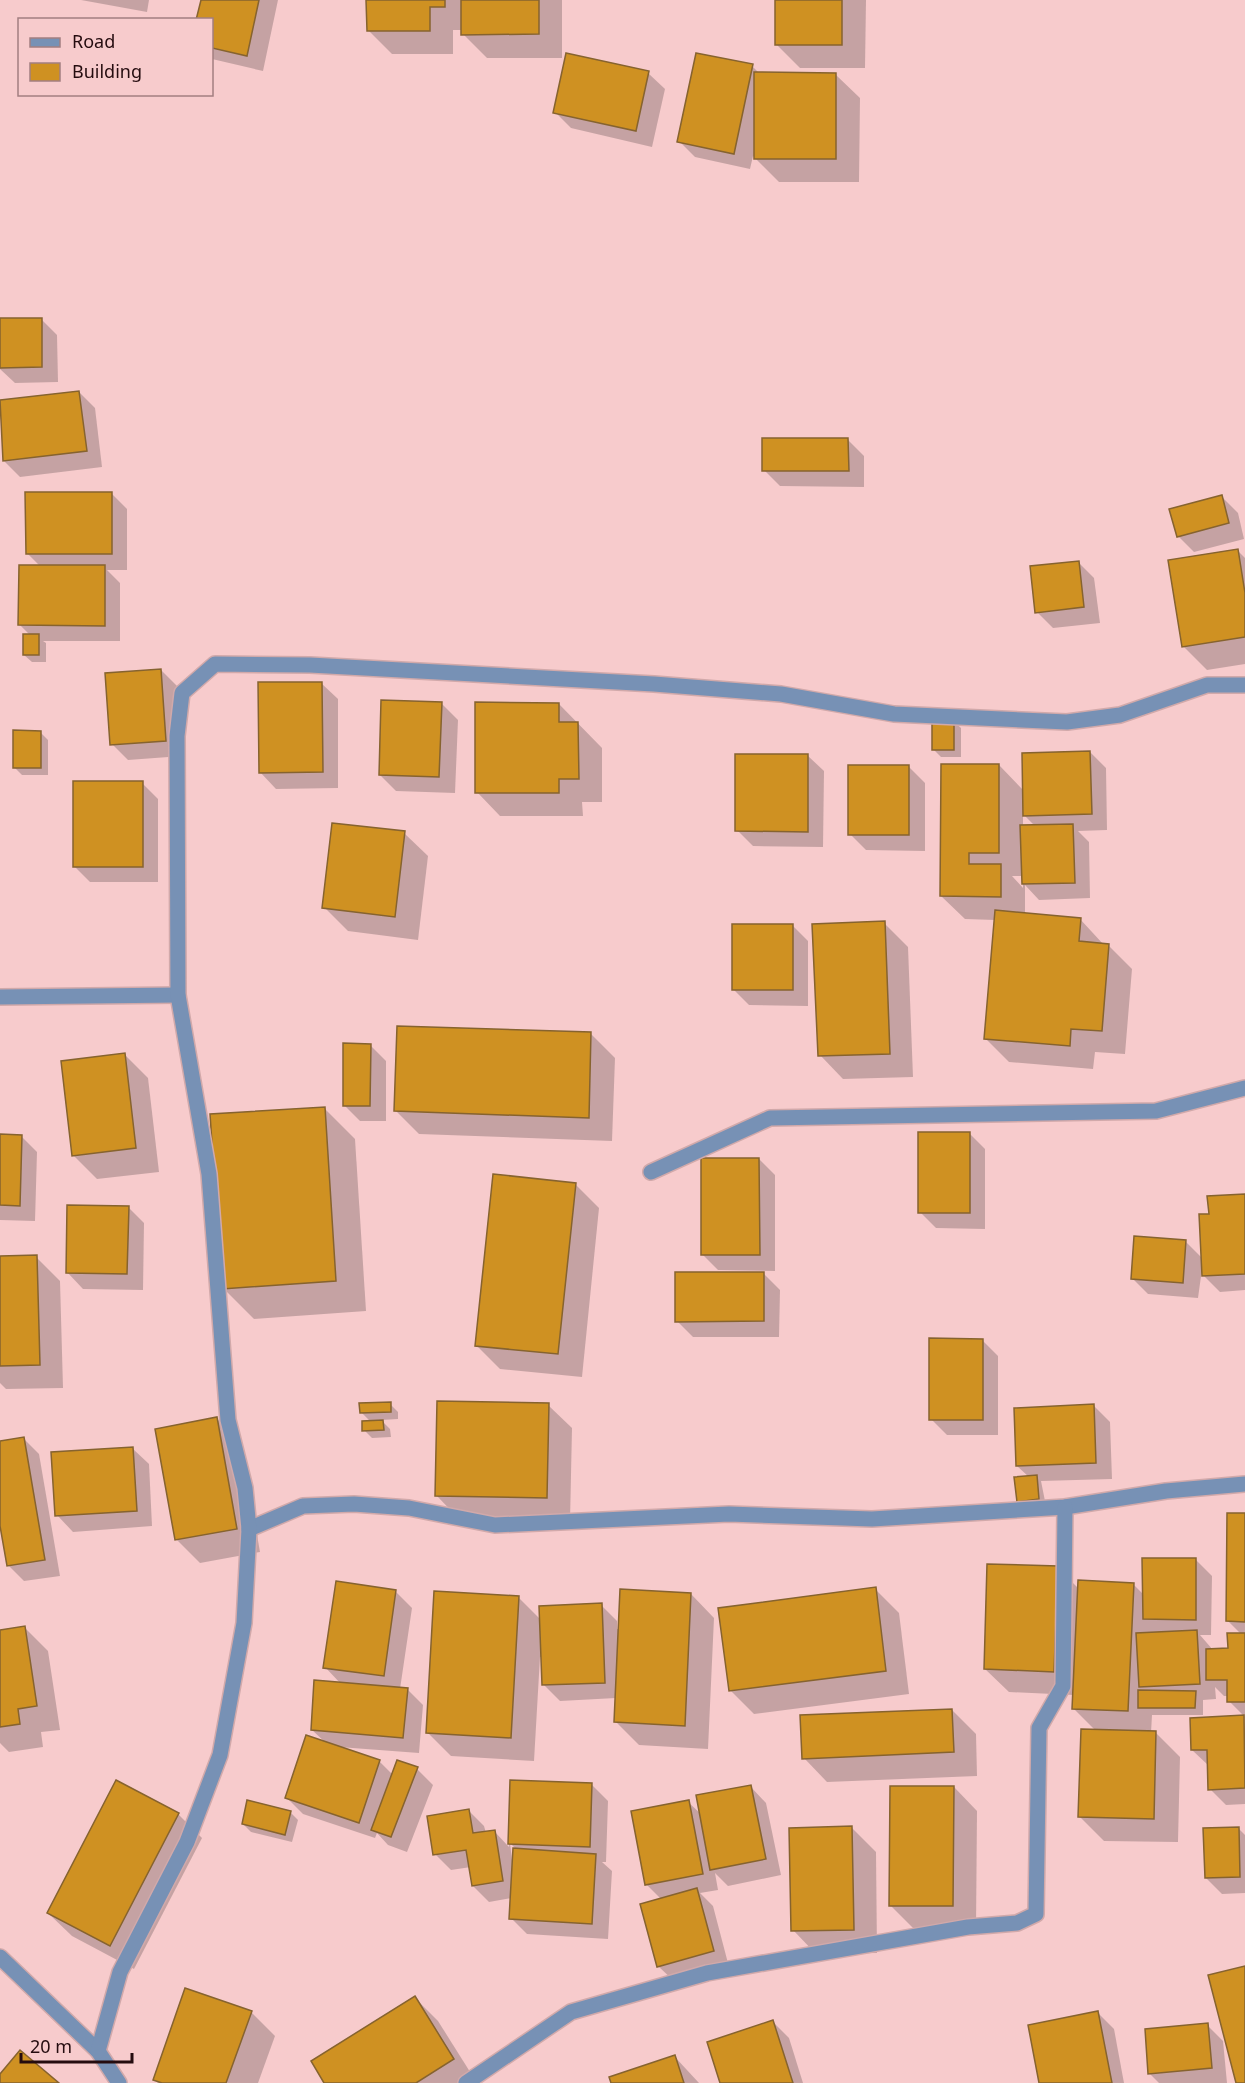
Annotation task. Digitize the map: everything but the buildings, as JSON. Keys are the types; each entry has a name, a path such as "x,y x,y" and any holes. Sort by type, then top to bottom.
{"street":[{"path":"98,2051 120,1972 187,1842 220,1755 244,1623 249,1529 245,1488 228,1419 209,1174 178,995 177,736 182,693 215,664 310,664 654,684 781,694 894,714 1067,722 1120,715 1207,684 1245,685"},
{"path":"0,997 178,995"},
{"path":"651,1172 770,1118 1156,1111 1245,1088"},
{"path":"249,1529 303,1506 354,1504 409,1508 495,1525 729,1514 872,1519 1065,1507 1166,1491 1245,1484"},
{"path":"466,2083 571,2012 707,1973 968,1927 1017,1923 1036,1914 1039,1728 1063,1686 1065,1507"},
{"path":"0,1957 98,2051 119,2083"}]}
